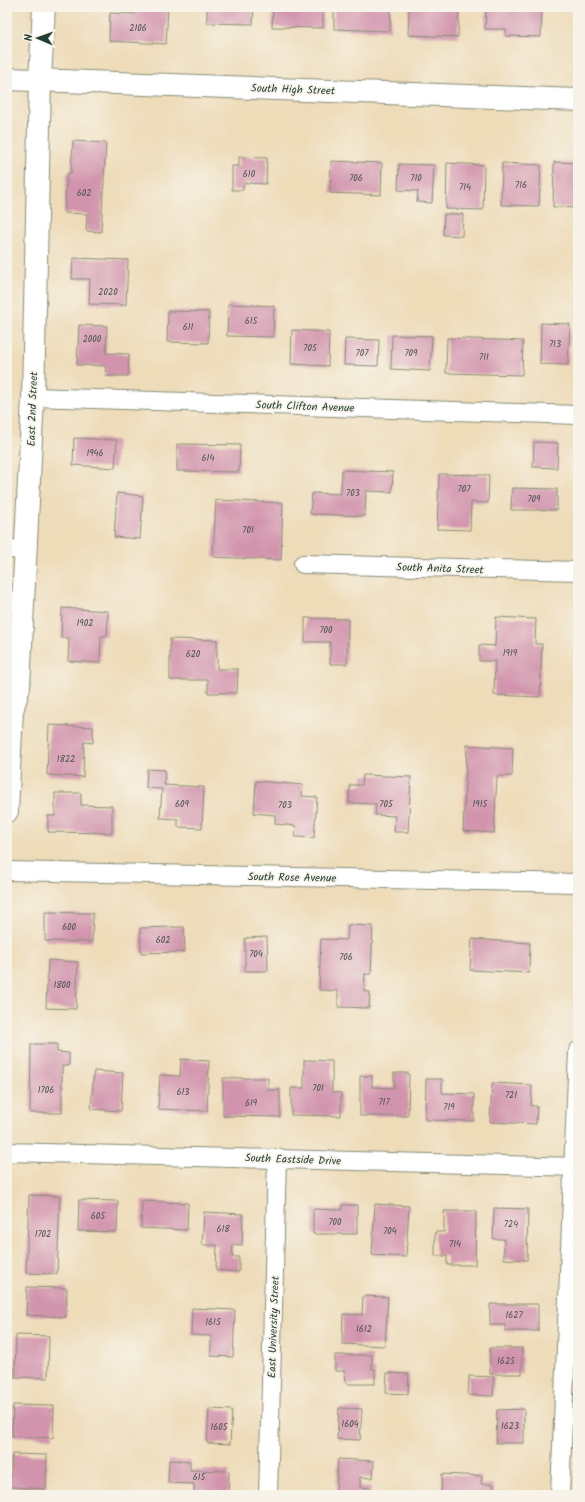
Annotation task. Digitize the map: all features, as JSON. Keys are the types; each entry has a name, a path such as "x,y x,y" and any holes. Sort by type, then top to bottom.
{"street":[{"name":"East 2nd Street","path":"7,810 9,711 19,687 16,550 33,397 40,80 44,7"},
{"name":"South High Street","path":"7,79 578,100"},
{"name":"South Clifton Avenue","path":"33,397 578,415"},
{"name":"South Anita Street","path":"303,564 578,571"},
{"name":"South Rose Avenue","path":"7,872 578,884"},
{"path":"560,1495 575,1167 578,1051"},
{"name":"South Eastside Drive","path":"7,1152 575,1167"},
{"name":"East University Street","path":"268,1495 277,1158"}],"building":[{"path":"135,7 168,7 166,44 109,41 110,13 135,14"},
{"path":"207,7 254,7 253,24 207,23"},
{"path":"273,7 323,7 323,28 272,27"},
{"path":"334,7 391,7 390,31 334,29"},
{"path":"409,7 459,7 458,37 408,35"},
{"path":"486,7 542,7 541,37 506,36 506,29 485,29"},
{"path":"73,141 106,143 101,232 86,231 87,214 64,213 67,173 71,173"},
{"path":"239,157 267,158 266,184 244,183 243,190 232,190 232,166 239,166"},
{"path":"331,161 382,163 381,195 330,193"},
{"path":"554,162 578,163 578,208 553,207"},
{"path":"447,163 484,165 483,210 446,209"},
{"path":"502,163 541,165 539,206 501,205"},
{"path":"399,164 434,165 432,203 417,202 418,191 398,190"},
{"path":"444,214 463,214 462,236 443,235"},
{"path":"73,258 128,260 126,305 89,304 90,279 72,279"},
{"path":"228,304 274,306 273,337 227,336"},
{"path":"168,311 209,312 208,343 167,342"},
{"path":"541,323 570,324 568,365 540,364"},
{"path":"79,325 107,326 106,353 129,354 128,376 105,376 106,366 77,365"},
{"path":"292,330 329,332 328,366 291,364"},
{"path":"392,335 432,336 430,371 391,369"},
{"path":"447,338 523,341 522,375 446,373"},
{"path":"345,339 379,340 378,366 344,365"},
{"path":"74,438 117,440 115,468 73,465"},
{"path":"534,442 558,443 557,468 533,467"},
{"path":"177,444 240,445 239,472 177,471"},
{"path":"342,470 393,472 392,492 366,491 365,516 310,514 312,493 341,494"},
{"path":"439,474 489,475 488,503 471,502 470,530 437,529"},
{"path":"512,488 557,489 557,510 511,510"},
{"path":"117,493 143,496 140,539 114,537"},
{"path":"216,500 283,503 281,560 213,557"},
{"path":"62,608 108,611 107,636 101,636 100,663 68,661 69,638 61,638"},
{"path":"496,617 536,619 535,644 542,644 540,697 494,695 495,661 479,661 479,645 495,646"},
{"path":"305,618 348,619 347,664 330,664 330,642 305,642"},
{"path":"170,639 217,640 217,669 238,669 237,693 208,693 208,680 170,680"},
{"path":"49,725 93,727 93,743 84,742 83,777 47,775"},
{"path":"467,745 513,748 512,776 497,776 494,833 463,831"},
{"path":"147,769 165,770 164,785 204,787 202,828 178,827 178,819 160,818 162,789 146,788"},
{"path":"363,775 411,777 408,832 394,832 395,816 375,815 376,804 349,803 350,785 362,785"},
{"path":"256,781 303,785 302,796 317,797 314,838 295,837 296,826 275,824 275,815 254,813"},
{"path":"55,793 81,793 81,805 112,806 112,833 48,832 48,816 55,816"},
{"path":"45,912 93,913 92,942 45,941"},
{"path":"348,925 373,926 371,974 365,974 364,991 370,992 369,1008 338,1007 338,991 319,990 321,939 347,940"},
{"path":"184,927 185,952 141,953 140,928"},
{"path":"267,937 268,971 245,971 245,938"},
{"path":"472,939 530,943 529,973 470,970"},
{"path":"48,960 78,962 76,1009 46,1008"},
{"path":"31,1044 57,1044 57,1052 69,1053 69,1066 62,1066 62,1113 30,1113"},
{"path":"181,1059 209,1061 207,1111 158,1109 160,1075 180,1076"},
{"path":"304,1060 332,1061 332,1092 341,1093 341,1116 291,1115 291,1088 304,1088"},
{"path":"94,1071 123,1073 121,1111 91,1109"},
{"path":"394,1073 409,1073 408,1116 360,1116 360,1076 372,1076 372,1087 394,1088"},
{"path":"223,1078 268,1078 268,1090 280,1090 280,1117 223,1116"},
{"path":"426,1079 442,1079 442,1093 474,1094 474,1121 425,1120"},
{"path":"492,1083 532,1085 531,1106 537,1106 536,1124 490,1122"},
{"path":"29,1195 60,1196 57,1274 26,1273"},
{"path":"79,1200 118,1201 117,1232 78,1231"},
{"path":"142,1201 188,1203 187,1230 141,1228"},
{"path":"375,1204 409,1206 406,1257 372,1255"},
{"path":"342,1205 357,1205 357,1234 313,1234 313,1209 342,1210"},
{"path":"494,1208 528,1209 527,1260 504,1259 504,1239 493,1239"},
{"path":"444,1211 476,1211 475,1265 447,1265 447,1256 435,1256 435,1232 444,1232"},
{"path":"204,1212 243,1214 242,1245 233,1244 232,1257 239,1257 239,1272 216,1270 217,1245 202,1245"},
{"path":"27,1287 67,1288 66,1317 26,1315"},
{"path":"363,1296 388,1297 385,1346 342,1344 343,1314 362,1315"},
{"path":"490,1304 538,1304 538,1331 505,1331 505,1325 490,1325"},
{"path":"192,1308 235,1310 233,1357 211,1356 211,1336 191,1335"},
{"path":"16,1335 49,1336 48,1378 15,1377"},
{"path":"490,1348 522,1348 522,1374 490,1374"},
{"path":"335,1355 372,1355 372,1369 375,1369 375,1384 346,1384 345,1371 335,1371"},
{"path":"387,1373 409,1374 408,1394 386,1393"},
{"path":"469,1376 494,1377 493,1396 468,1395"},
{"path":"13,1405 54,1406 53,1438 12,1436"},
{"path":"339,1408 362,1409 360,1440 337,1439"},
{"path":"209,1409 232,1410 230,1444 207,1443"},
{"path":"524,1409 524,1443 496,1443 497,1410"},
{"path":"12,1454 47,1455 46,1489 10,1487"},
{"path":"338,1459 374,1461 373,1478 360,1477 360,1487 371,1488 370,1495 336,1495"},
{"path":"169,1460 190,1461 190,1470 229,1471 228,1495 194,1495 194,1484 168,1483"},
{"path":"442,1474 482,1476 481,1484 494,1484 494,1493 518,1493 518,1495 441,1495"}]}
